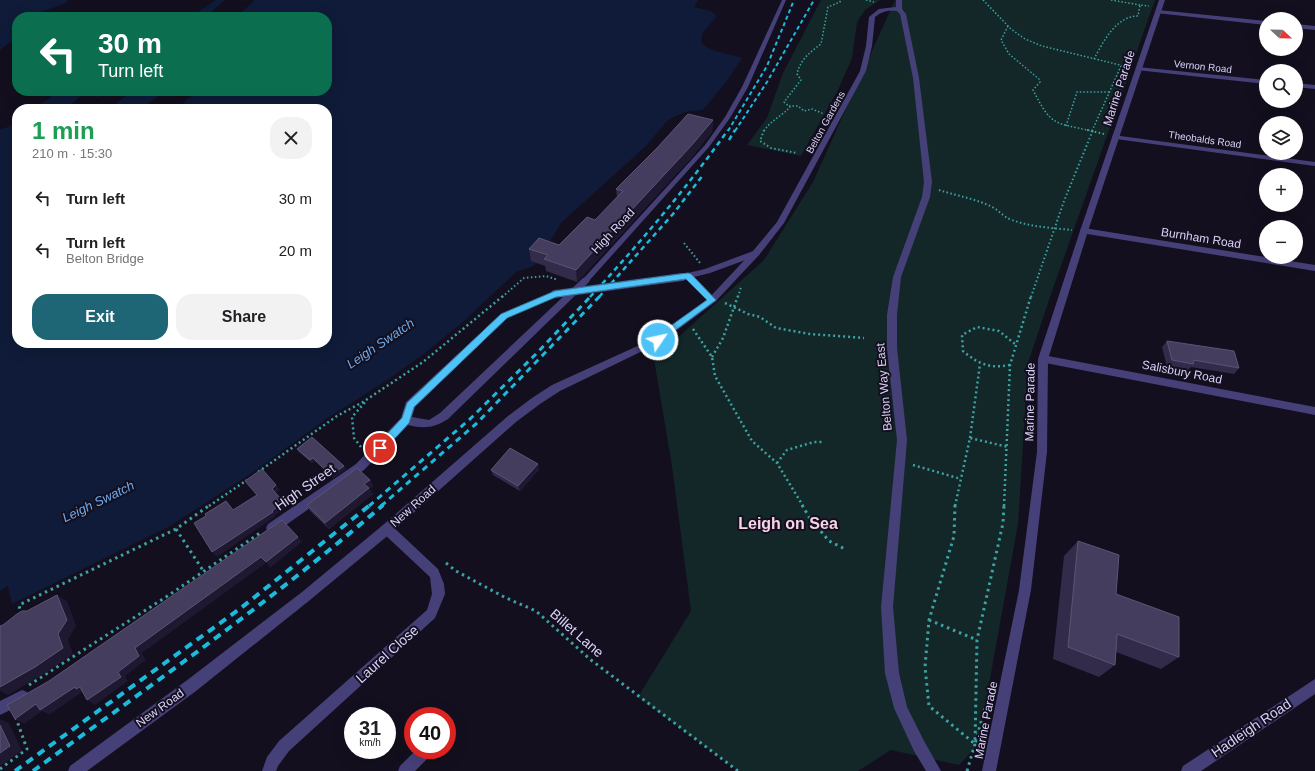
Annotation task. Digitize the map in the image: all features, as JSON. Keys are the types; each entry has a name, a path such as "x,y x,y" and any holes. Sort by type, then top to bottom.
{"street":[{"name":"Marine Parade","path":"989,771 1023,597 1030,546 1042,452 1043,359 1084,231 1162,0"},
{"name":"Belton Gardens","path":"756,254 780,223 793,201 863,71 869,46 872,17 878,11 899,4"},
{"name":"Belton Way East","path":"899,4 903,14 916,78 928,182 926,197 897,276 892,315 892,348 902,440 888,607 889,647 892,673 901,708 919,746 934,771"},
{"path":"1158,12 1259,22"},
{"path":"1303,27 1315,28"},
{"name":"Vernon Road","path":"1138,69 1259,81"},
{"path":"1303,86 1315,87"},
{"name":"Theobalds Road","path":"1116,137 1315,164"},
{"name":"Burnham Road","path":"1084,231 1315,268"},
{"path":"685,276 707,271 756,254"},
{"name":"New Road","path":"75,771 191,686 387,530 512,419 556,388 658,340 713,299 756,254"},
{"path":"685,276 713,299"},
{"name":"High Street","path":"264,532 360,467 406,420 410,405 504,316 555,294 685,276"},
{"name":"High Road","path":"406,420 424,424 433,424 444,416 529,333 583,283"},
{"name":"Salisbury Road","path":"1043,359 1315,411"},
{"name":"Laurel Close","path":"269,771 272,762 284,746 431,614 439,593 438,582 434,572 387,530"},
{"name":"Hadleigh Road","path":"1188,771 1315,686"},
{"path":"6,705 32,691"},
{"path":"405,771 417,759"}],"lane":[{"name":"High Road","path":"583,283 711,140 728,117 763,49 784,0"}],"path":[{"path":"797,153 771,148 760,141 763,131 770,121 785,114 790,108 784,102 801,80 797,74 798,66 813,49 821,44 828,7 840,2 840,0"},
{"path":"983,0 1008,26 1025,39 1042,46 1138,69"},
{"path":"1111,0 1153,6 1140,5"},
{"path":"1094,59 1100,46 1119,24 1128,17 1138,16 1140,5"},
{"path":"1008,26 1001,40 1004,47 1013,59 1040,79 1040,82 1033,90 1049,118 1055,123 1116,137"},
{"path":"967,771 975,744 977,640 1004,523 1010,365 1015,344 1053,228 1091,131 1121,66"},
{"path":"1066,126 1077,92 1109,92"},
{"path":"788,106 798,106 804,111 812,109 824,114"},
{"path":"946,192 987,205 996,209 1001,215 1011,220 1036,226 1084,231"},
{"path":"684,243 707,271"},
{"path":"257,472 337,416 369,398 423,362 524,278 546,276 583,283"},
{"path":"712,357 723,338 742,287 731,281"},
{"path":"713,299 748,314 760,317 776,328 810,334 864,338"},
{"path":"687,319 712,357 715,376 752,441 777,463 809,517 829,541 845,549"},
{"path":"1010,365 996,368 980,364 963,351 962,336 977,328 999,331 1015,344"},
{"path":"975,744 929,706 925,666 929,620 954,536 954,510 970,438 980,364"},
{"path":"362,449 354,438 352,417 369,398"},
{"path":"970,438 1008,447"},
{"path":"777,463 787,450 814,442 824,442"},
{"path":"900,461 961,479"},
{"path":"22,617 19,605 176,529 251,477"},
{"path":"176,529 204,572"},
{"path":"0,769 27,749 6,705 10,697 264,532"},
{"name":"Billet Lane","path":"444,562 456,571 536,611 591,660 738,771"},
{"path":"929,620 977,640"}],"green space":[{"path":"821,0 880,0 865,10 857,22 852,58 838,90 801,156 747,145 767,118 783,73"},
{"path":"895,0 1155,0 1028,363 1018,524 978,745 959,765 891,750 858,771 738,771 638,697 691,611 672,466 654,359 764,260 813,182"}],"water":[{"path":"0,0 69,0 64,4 41,12 12,12 12,41 0,50"},
{"path":"216,0 225,0 211,12 198,12"},
{"name":"Leigh Swatch","path":"255,0 698,0 694,7 711,11 717,16 702,34 701,42 705,46 715,51 742,58 726,82 703,110 685,112 668,120 646,146 562,222 534,266 516,272 464,321 429,350 389,379 329,417 249,475 170,526 12,604 8,586 0,591 0,130 12,125 12,348 332,348 332,104 183,104 192,96 332,96 332,12 242,12"},
{"path":"51,96 80,96 72,104 40,104"},
{"path":"126,96 157,96 147,104 115,104"}],"building":[{"path":"688,114 713,120 691,146 576,270 544,259 548,255 529,249 539,238 559,245 587,217 595,220 623,191 616,189"},
{"path":"1167,341 1234,351 1239,368 1194,360 1193,364 1172,360"},
{"path":"312,437 344,466 331,475 313,458 310,460 297,449"},
{"path":"510,448 538,464 518,486 491,470"},
{"path":"357,468 370,480 364,484 369,488 325,523 307,505"},
{"path":"262,469 276,485 272,489 284,502 272,511 273,512 212,552 194,523 226,501 233,510 257,495 245,481"},
{"path":"282,520 298,537 266,562 261,557 135,648 139,656 118,672 121,677 87,700 80,687 76,689 75,687 40,710 36,704 15,719 7,705 49,681"},
{"path":"1078,541 1119,555 1116,594 1179,617 1179,657 1117,634 1115,665 1068,647"},
{"path":"57,595 67,620 58,634 63,648 35,667 0,687 0,626 22,611 27,611"},
{"path":"0,725 10,746 0,753"}],"railway":[{"path":"728,131 767,66 794,0"},
{"path":"735,131 767,82 814,0"},
{"path":"590,297 662,216 696,174 728,130"},
{"path":"729,140 735,130"},
{"path":"599,297 673,214 703,175"},
{"path":"369,506 470,419 536,354 591,296"},
{"path":"381,506 477,423 600,296"},
{"path":"15,771 241,608 370,505"},
{"path":"33,771 255,609 383,505"}],"district":[{"name":"Leigh on Sea","path":"788,523"}],"route":[{"path":"380,448 406,420 410,405 504,316 555,294 688,276 700,286 712,300 658,340"}]}
